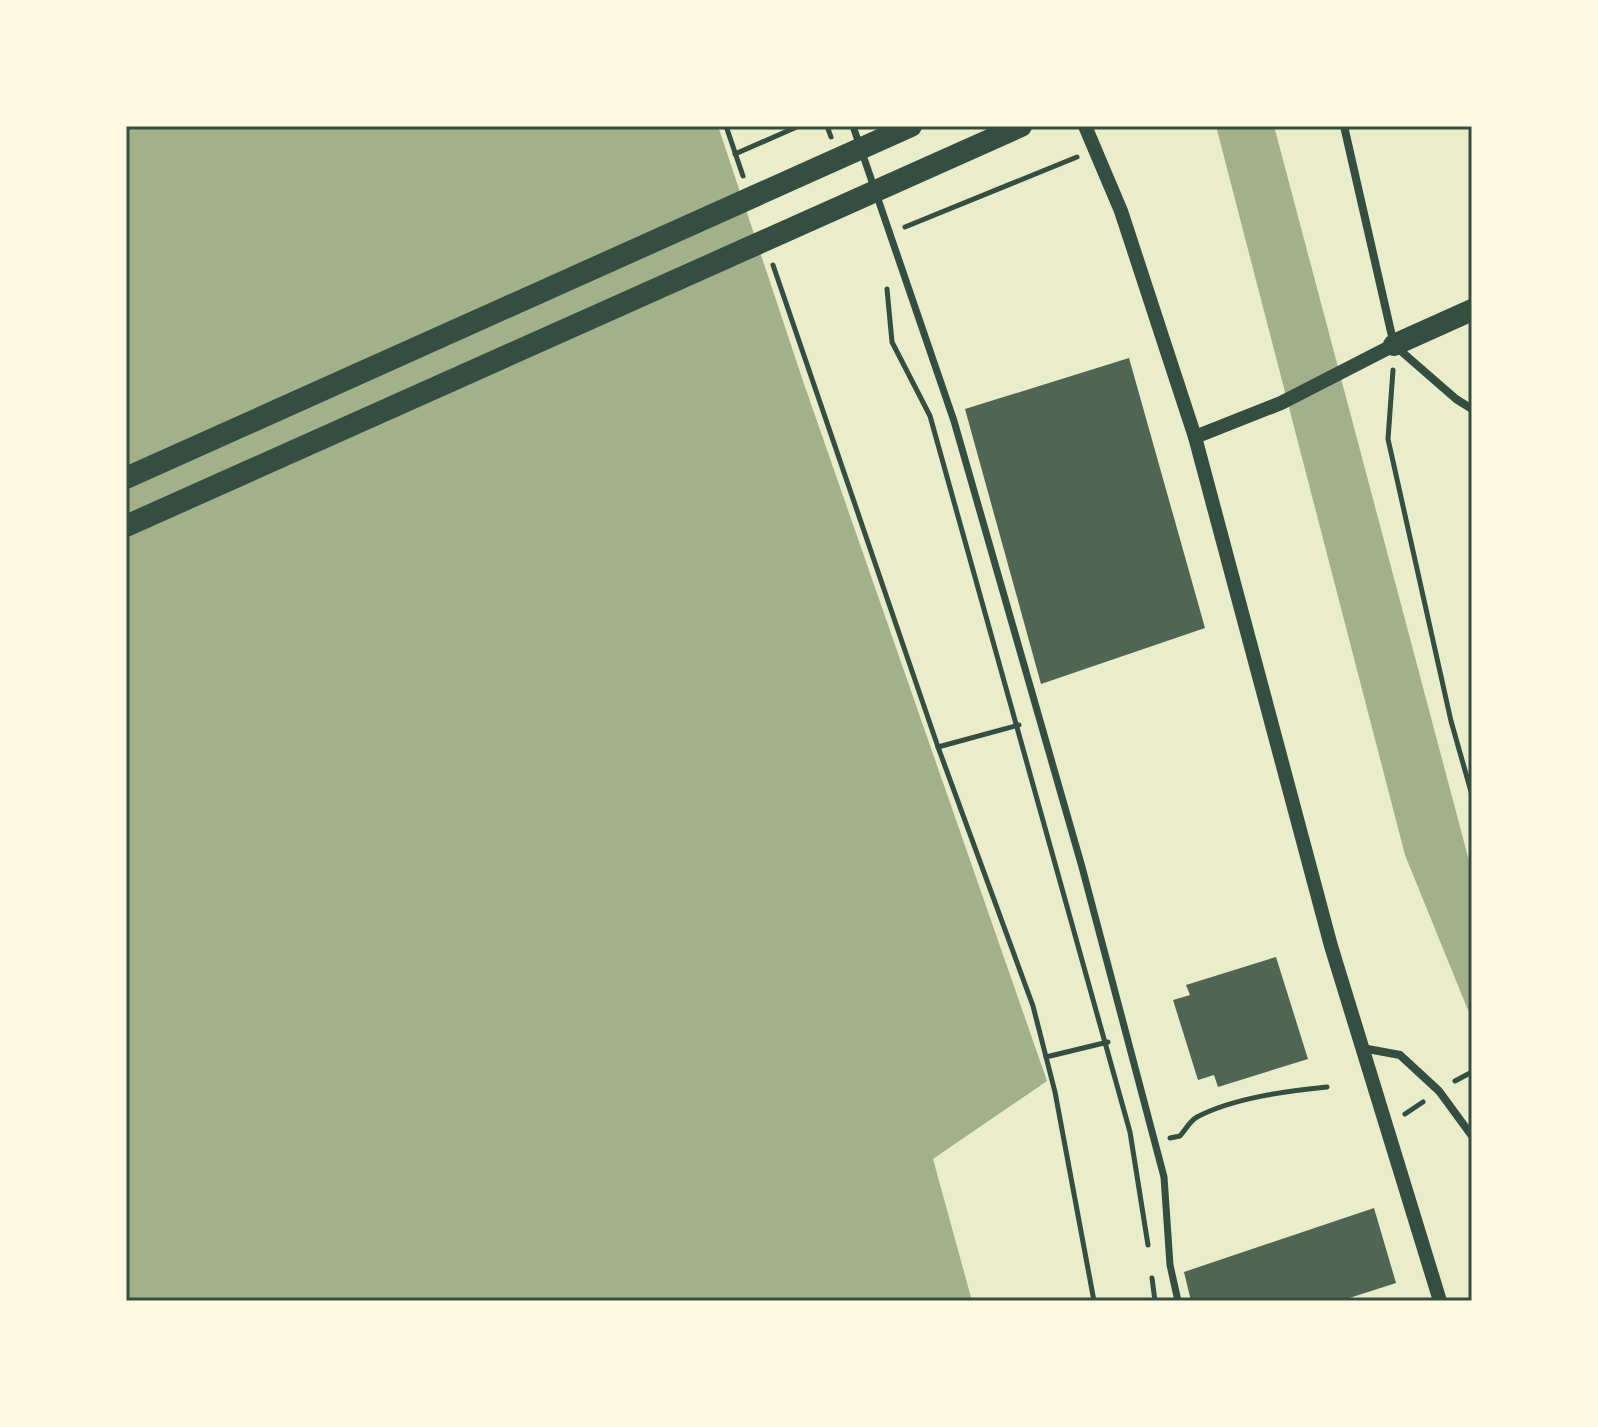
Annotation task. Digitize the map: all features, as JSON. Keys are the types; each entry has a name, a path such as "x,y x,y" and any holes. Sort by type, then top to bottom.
{"highway":[{"path":"126,478 911,126"},
{"path":"126,526 1021,126"},
{"path":"1394,345 1472,310"}],"street":[{"path":"853,126 954,421 1040,718 1164,1177 1170,1265 1178,1301"},
{"path":"1085,126 1121,211 1195,437 1300,837 1440,1301"},
{"path":"1344,126 1394,345 1456,399 1472,409"},
{"path":"1195,437 1281,403 1394,345"},
{"path":"1362,1048 1400,1055 1439,1091 1472,1136"}],"path":[{"path":"726,126 745,182"},
{"path":"735,154 799,126"},
{"path":"828,128 834,144"},
{"path":"889,233 1097,149"},
{"path":"769,252 938,747 1033,1006 1046,1057 1094,1301"},
{"path":"884,279 892,342 930,416 1134,1147 1149,1257"},
{"path":"1394,345 1388,439 1451,721 1472,795"},
{"path":"938,747 1040,718"},
{"path":"1046,1057 1127,1038"},
{"path":"1134,1147 1180,1136 1194,1118 1221,1109 1282,1091 1327,1087"},
{"path":"1388,1127 1439,1091"},
{"path":"1151,1270 1155,1301"}],"shaded area":[{"path":"126,126 718,126 803,381 1047,1081 933,1159 972,1301 126,1301"},
{"path":"1216,126 1274,126 1472,872 1472,1020 1405,855"}],"building":[{"path":"1129,358 1205,628 1041,684 965,409"},
{"path":"1276,957 1308,1059 1218,1087 1214,1075 1198,1080 1173,1000 1190,995 1186,985"},
{"path":"1374,1208 1396,1283 1340,1301 1191,1301 1184,1272"}]}
